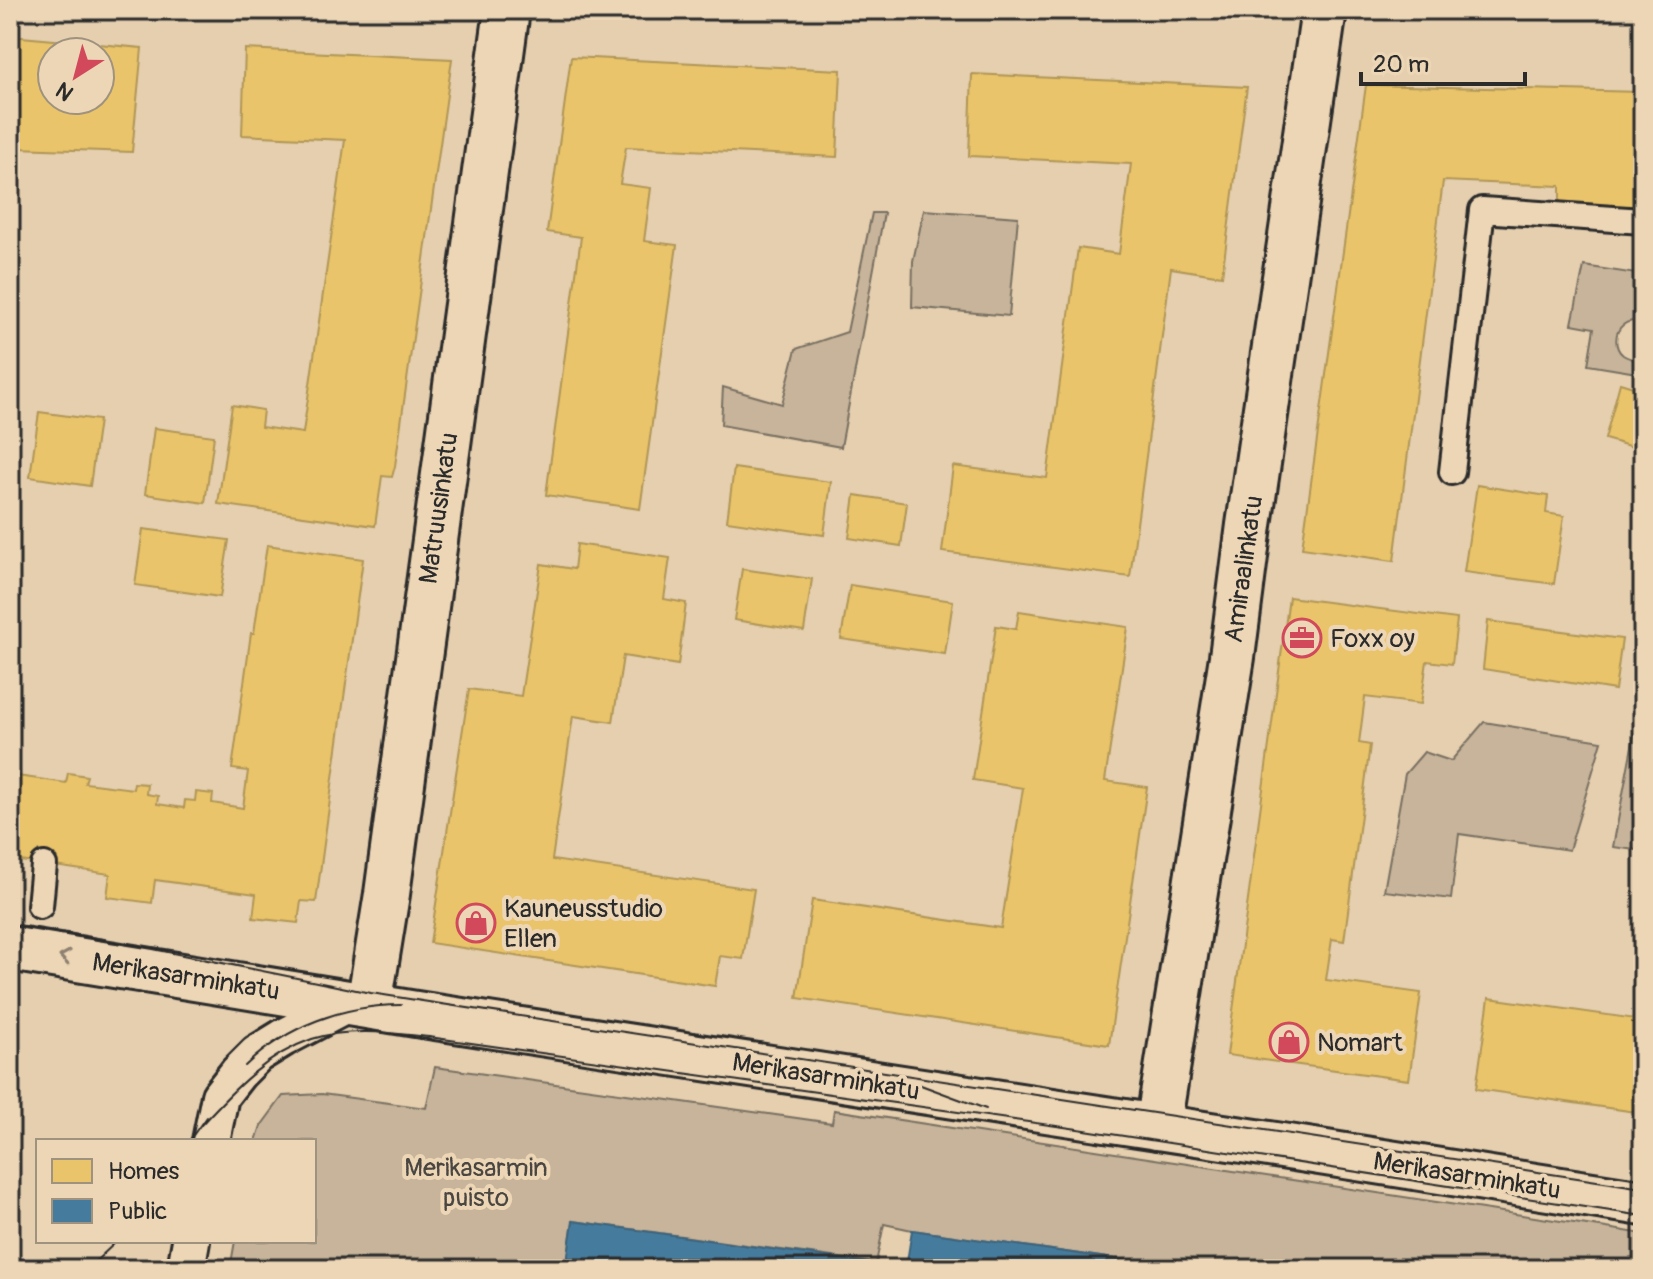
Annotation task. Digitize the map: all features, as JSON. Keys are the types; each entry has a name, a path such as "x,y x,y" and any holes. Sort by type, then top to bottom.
{"street":[{"name":"Matruusinkatu","path":"359,1004 387,894 507,10"},
{"name":"Amiraalinkatu","path":"1158,1127 1232,657 1324,10"},
{"name":"Merikasarminkatu","path":"10,948 1643,1203"},
{"path":"211,1139 220,1096 257,1054 283,1038 359,1004"},
{"path":"186,1269 191,1243"}],"lane":[{"path":"1452,472 1482,210 1643,221"},
{"path":"40,906 44,865"}],"green space":[{"path":"924,210 1018,217 1009,316 912,307 913,261"},
{"path":"872,213 884,213 841,447 721,425 723,387 782,404 796,349 847,332"},
{"path":"1584,266 1643,275 1643,321 1623,325 1616,340 1623,355 1643,361 1643,374 1588,365 1594,328 1572,324"},
{"path":"1484,722 1602,741 1569,850 1459,834 1451,899 1384,891 1405,774 1424,752 1451,761"},
{"path":"1635,730 1643,731 1643,851 1613,847"},
{"name":"Merikasarmin puisto","path":"435,1067 832,1123 834,1110 1643,1234 1643,1269 1184,1269 884,1224 876,1263 573,1221 566,1269 230,1269 235,1243 316,1243 316,1139 257,1139 261,1126 283,1096 322,1094 426,1108"}],"building: Homes":[{"path":"10,36 36,38 36,116 116,116 116,46 142,48 132,152 16,148 16,132 10,132"},
{"path":"245,49 452,59 395,466 392,477 382,476 375,526 218,504 232,405 263,410 261,427 303,433 345,140 242,135"},
{"path":"571,57 841,70 837,157 626,147 620,184 651,188 644,241 677,245 640,509 546,495 581,237 547,232"},
{"path":"972,74 1247,87 1222,276 1171,268 1130,577 942,552 953,466 1047,478 1078,248 1119,254 1131,164 969,156"},
{"path":"1366,85 1640,92 1635,208 1560,203 1560,186 1443,181 1394,561 1302,548"},
{"path":"1620,383 1643,390 1643,420 1636,448 1605,439"},
{"path":"39,412 99,420 90,486 30,477"},
{"path":"154,428 214,436 205,503 145,494"},
{"path":"734,468 831,482 824,535 727,521"},
{"path":"1477,485 1548,496 1546,513 1564,516 1554,584 1464,572"},
{"path":"855,495 907,503 901,546 849,538"},
{"path":"143,529 229,540 220,597 135,585"},
{"path":"577,544 670,558 664,599 686,603 678,665 623,656 613,722 573,716 552,860 754,889 743,959 720,956 715,986 430,943 469,689 521,696 541,564 574,569"},
{"path":"267,545 363,559 316,902 301,901 298,923 253,918 256,894 155,880 152,903 107,897 110,874 13,860 10,883 10,775 66,783 68,773 87,776 85,783 133,789 134,783 147,784 146,794 158,796 157,804 184,808 185,800 195,801 196,792 213,794 212,803 243,808 248,771 232,769"},
{"path":"742,569 812,579 804,631 734,620"},
{"path":"850,585 953,601 945,654 841,639"},
{"path":"1289,597 1457,619 1452,664 1427,661 1421,704 1365,697 1359,743 1370,745 1344,941 1332,939 1326,980 1421,993 1409,1080 1227,1055"},
{"path":"1019,611 1128,627 1105,781 1147,787 1109,1045 797,998 812,900 1001,928 1023,788 973,780 996,626 1016,629"},
{"path":"1488,621 1622,639 1615,690 1483,669"},
{"path":"1489,998 1643,1020 1643,1113 1476,1089"}],"building: Public":[{"path":"573,1221 906,1268 912,1230 1184,1269 566,1269"}],"tram line":[{"path":"10,926 153,949 371,993 1643,1188"},
{"path":"245,1066 279,1040 317,1020 358,1009 401,1005"},
{"path":"201,1125 251,1075 295,1046 326,1035 385,1033 1085,1130 1643,1216"},
{"path":"918,1084 986,1109"},
{"path":"190,1139 206,1117"},
{"path":"84,1269 115,1243"}],"place":[{"name":"Foxx oy","path":"1302,638"},
{"name":"Kauneusstudio Ellen","path":"476,923"},
{"name":"Nomart","path":"1289,1042"}]}
